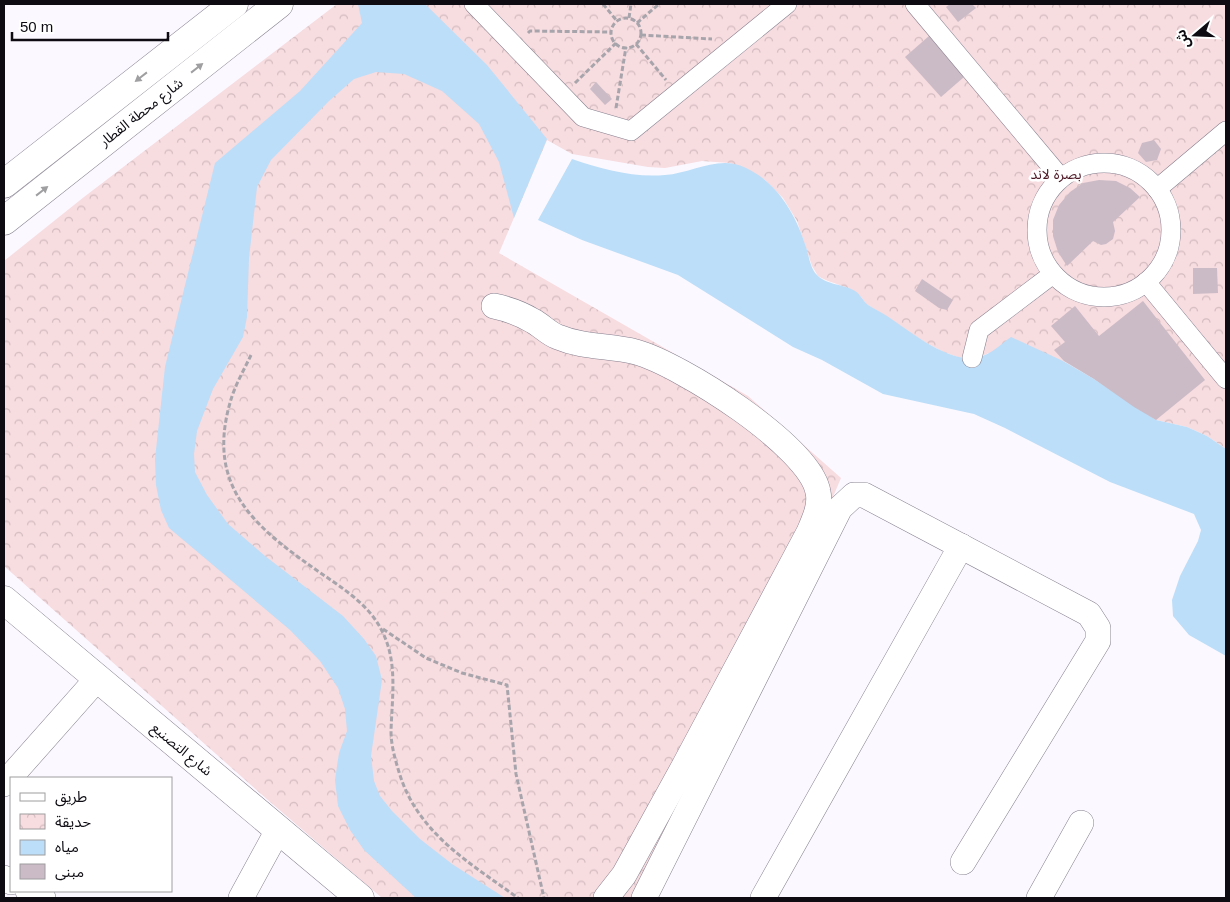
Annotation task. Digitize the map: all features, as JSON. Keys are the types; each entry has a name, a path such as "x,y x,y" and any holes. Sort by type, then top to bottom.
{"main road":[{"name":"شارع محطة القطار","path":"4,184 234,4"},
{"name":"شارع محطة القطار","path":"4,221 279,4"},
{"name":"شارع التصنيع","path":"4,600 360,898"}],"street":[{"path":"474,4 583,117 630,131 787,4"},
{"path":"915,4 1061,178"},
{"path":"1157,189 1226,131"},
{"path":"1100,163 1121,165 1141,174 1157,189 1167,209 1171,232 1167,254 1155,274 1146,282 1112,302 1071,289 1053,274 1042,256 1037,235 1039,214 1047,194 1061,178 1080,167 1100,163"},
{"path":"972,358 979,330 1053,274"},
{"path":"1146,282 1226,379"},
{"path":"494,306 511,310 556,336 580,345 636,352 676,370 738,406 795,454 813,476 818,493 817,513 809,532 624,875 606,898"},
{"path":"647,897 840,508 846,500 854,495 864,495 1089,614 1098,628 1098,640 964,862"},
{"path":"763,898 961,546"},
{"path":"10,777 97,679"},
{"path":"1038,898 1081,823"},
{"path":"241,898 278,830"},
{"path":"30,892 42,898"}],"path":[{"path":"603,4 617,21"},
{"path":"629,18 631,4"},
{"path":"637,23 659,4"},
{"path":"629,18 637,23 640,28 640,35 636,44 626,47 616,43 612,32 617,21 629,18"},
{"path":"515,46 530,31 612,32"},
{"path":"640,35 714,39 725,54"},
{"path":"562,95 616,43"},
{"path":"636,44 677,93"},
{"path":"613,126 626,47"},
{"path":"251,355 230,402 225,427 224,454 228,477 238,497 254,521 278,542 344,588 381,628 388,642 392,658 391,734 394,758 407,794 424,822 441,840 518,898"},
{"path":"381,628 426,658 462,673 507,684 516,774 544,898"}],"green space":[{"name":"بصرة لاند","path":"337,4 1226,4 1226,449 1207,436 1187,427 1156,420 1063,361 989,353 963,358 951,355 926,343 866,304 851,289 818,276 812,266 797,221 783,198 765,180 730,163 702,161 665,168 648,167 572,154 547,140 499,253 748,396 841,478 818,532 638,898 382,898 269,801 4,566 4,261 84,197"}],"water":[{"path":"358,4 425,4 487,65 547,139 514,218 499,162 479,124 442,91 404,74 376,72 354,79 329,101 271,160 257,187 249,258 247,317 243,337 213,389 197,431 194,454 195,472 207,495 228,524 265,556 343,616 364,639 376,656 382,680 371,756 374,781 380,796 420,839 452,864 505,898 416,898 364,850 350,830 338,806 335,780 339,753 347,731 345,709 338,688 320,661 290,630 169,528 161,510 156,485 155,459 165,367 215,163 300,91 362,23"},
{"path":"572,159 606,169 653,176 675,174 726,163 746,168 767,182 784,201 797,223 811,265 817,275 825,281 855,291 868,305 919,338 943,351 968,358 987,354 1011,337 1063,361 1156,420 1187,427 1207,436 1226,449 1226,656 1189,635 1173,616 1172,600 1180,576 1198,541 1201,530 1194,514 1110,482 974,414 883,394 822,360 793,347 678,275 582,240 538,220"}],"building":[{"path":"950,4 972,4 976,8 958,22 946,7"},
{"path":"929,36 964,77 941,97 905,57"},
{"path":"596,82 612,99 605,105 590,89"},
{"path":"1154,140 1161,149 1157,160 1146,162 1138,153 1142,143"},
{"path":"1099,180 1116,181 1130,188 1140,197 1113,222 1115,231 1113,239 1101,245 1093,241 1067,266 1058,252 1053,236 1053,220 1059,205 1070,192 1083,183"},
{"path":"1193,268 1217,268 1218,293 1193,294"},
{"path":"922,279 953,300 947,310 939,308 915,291"},
{"path":"1143,301 1205,380 1156,420 1064,361 1054,350 1065,342 1051,326 1075,306 1099,336"}]}
